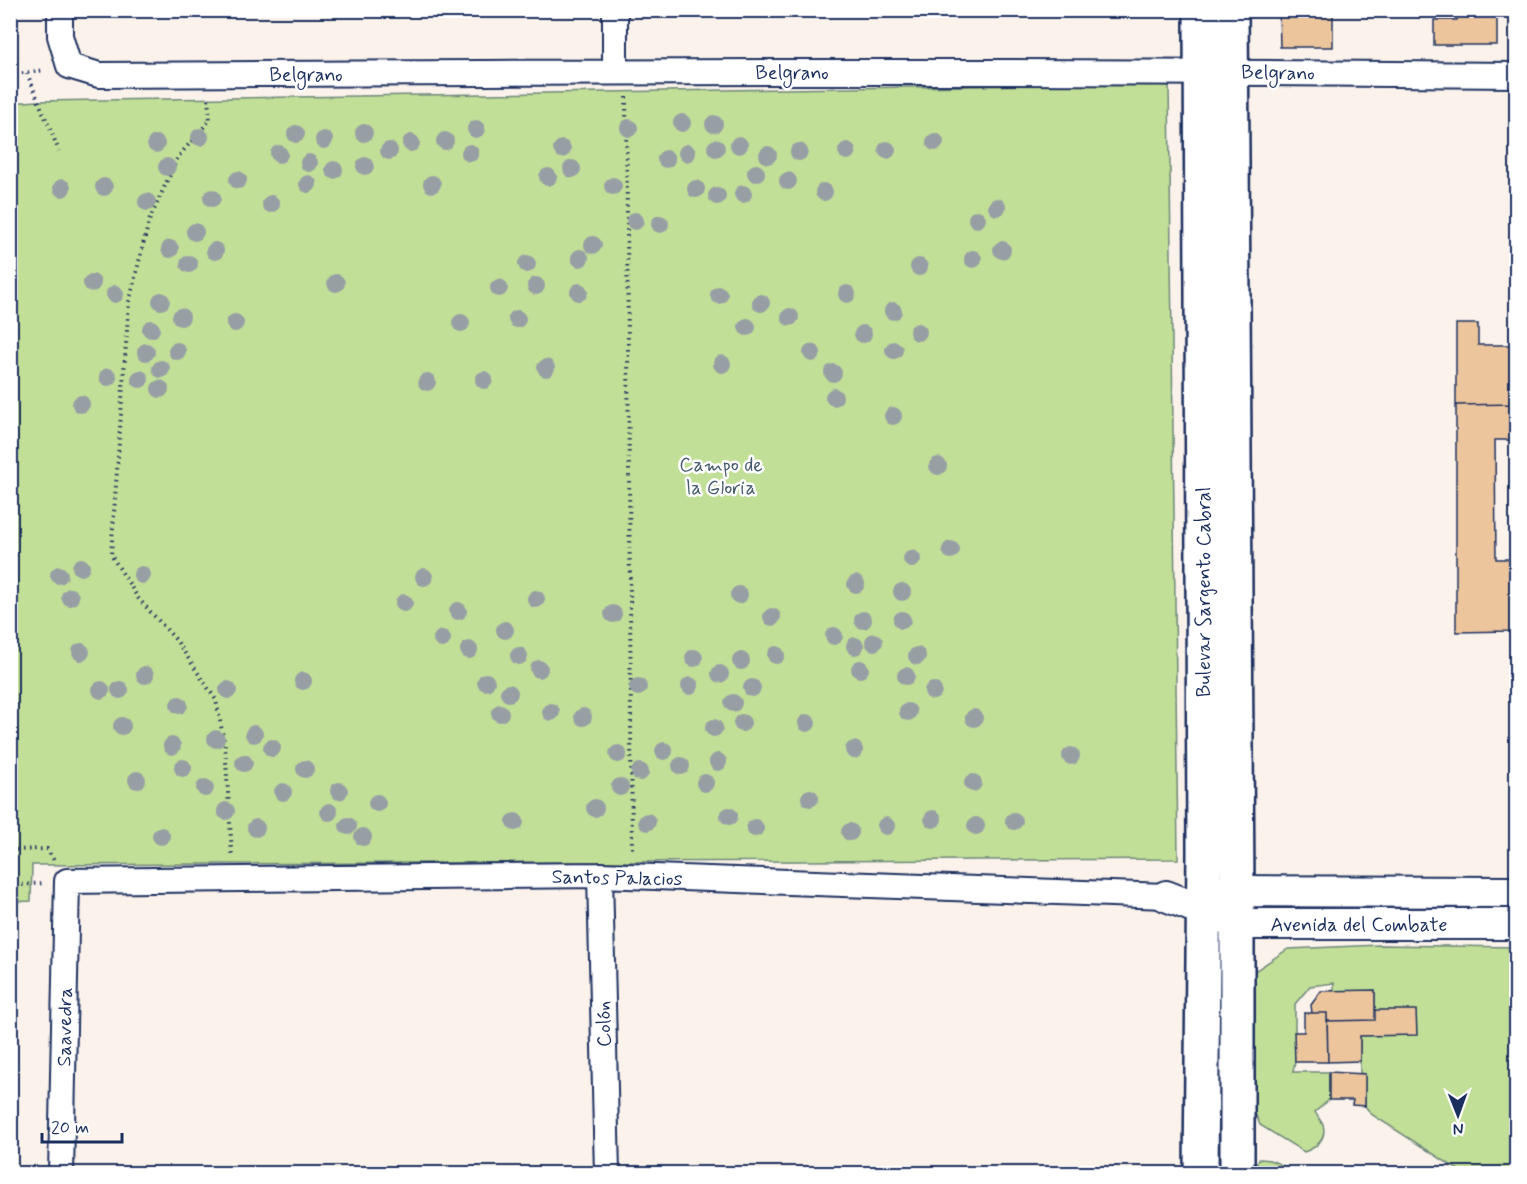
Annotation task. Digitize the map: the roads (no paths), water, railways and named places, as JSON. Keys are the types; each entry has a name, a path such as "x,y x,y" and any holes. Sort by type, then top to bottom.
{"main road":[{"name":"Bulevar Sargento Cabral","path":"1201,10 1216,72 1237,892 1237,1173"},
{"name":"Bulevar Sargento Cabral","path":"1201,1173 1216,72 1231,10"}],"street":[{"name":"Belgrano","path":"60,10 60,36 69,66 99,75 621,72 1216,72 1516,75"},
{"path":"615,10 621,72"},
{"name":"Santos Palacios","path":"67,881 600,875 1166,896 1204,901"},
{"name":"Colón","path":"600,875 607,1173"},
{"name":"Saavedra","path":"61,1173 67,881"},
{"name":"Avenida del Combate","path":"1204,901 1237,892 1516,892"},
{"name":"Avenida del Combate","path":"1204,901 1237,924 1516,924"}],"park label":[{"name":"Campo de la Gloria","path":"721,476"}]}
